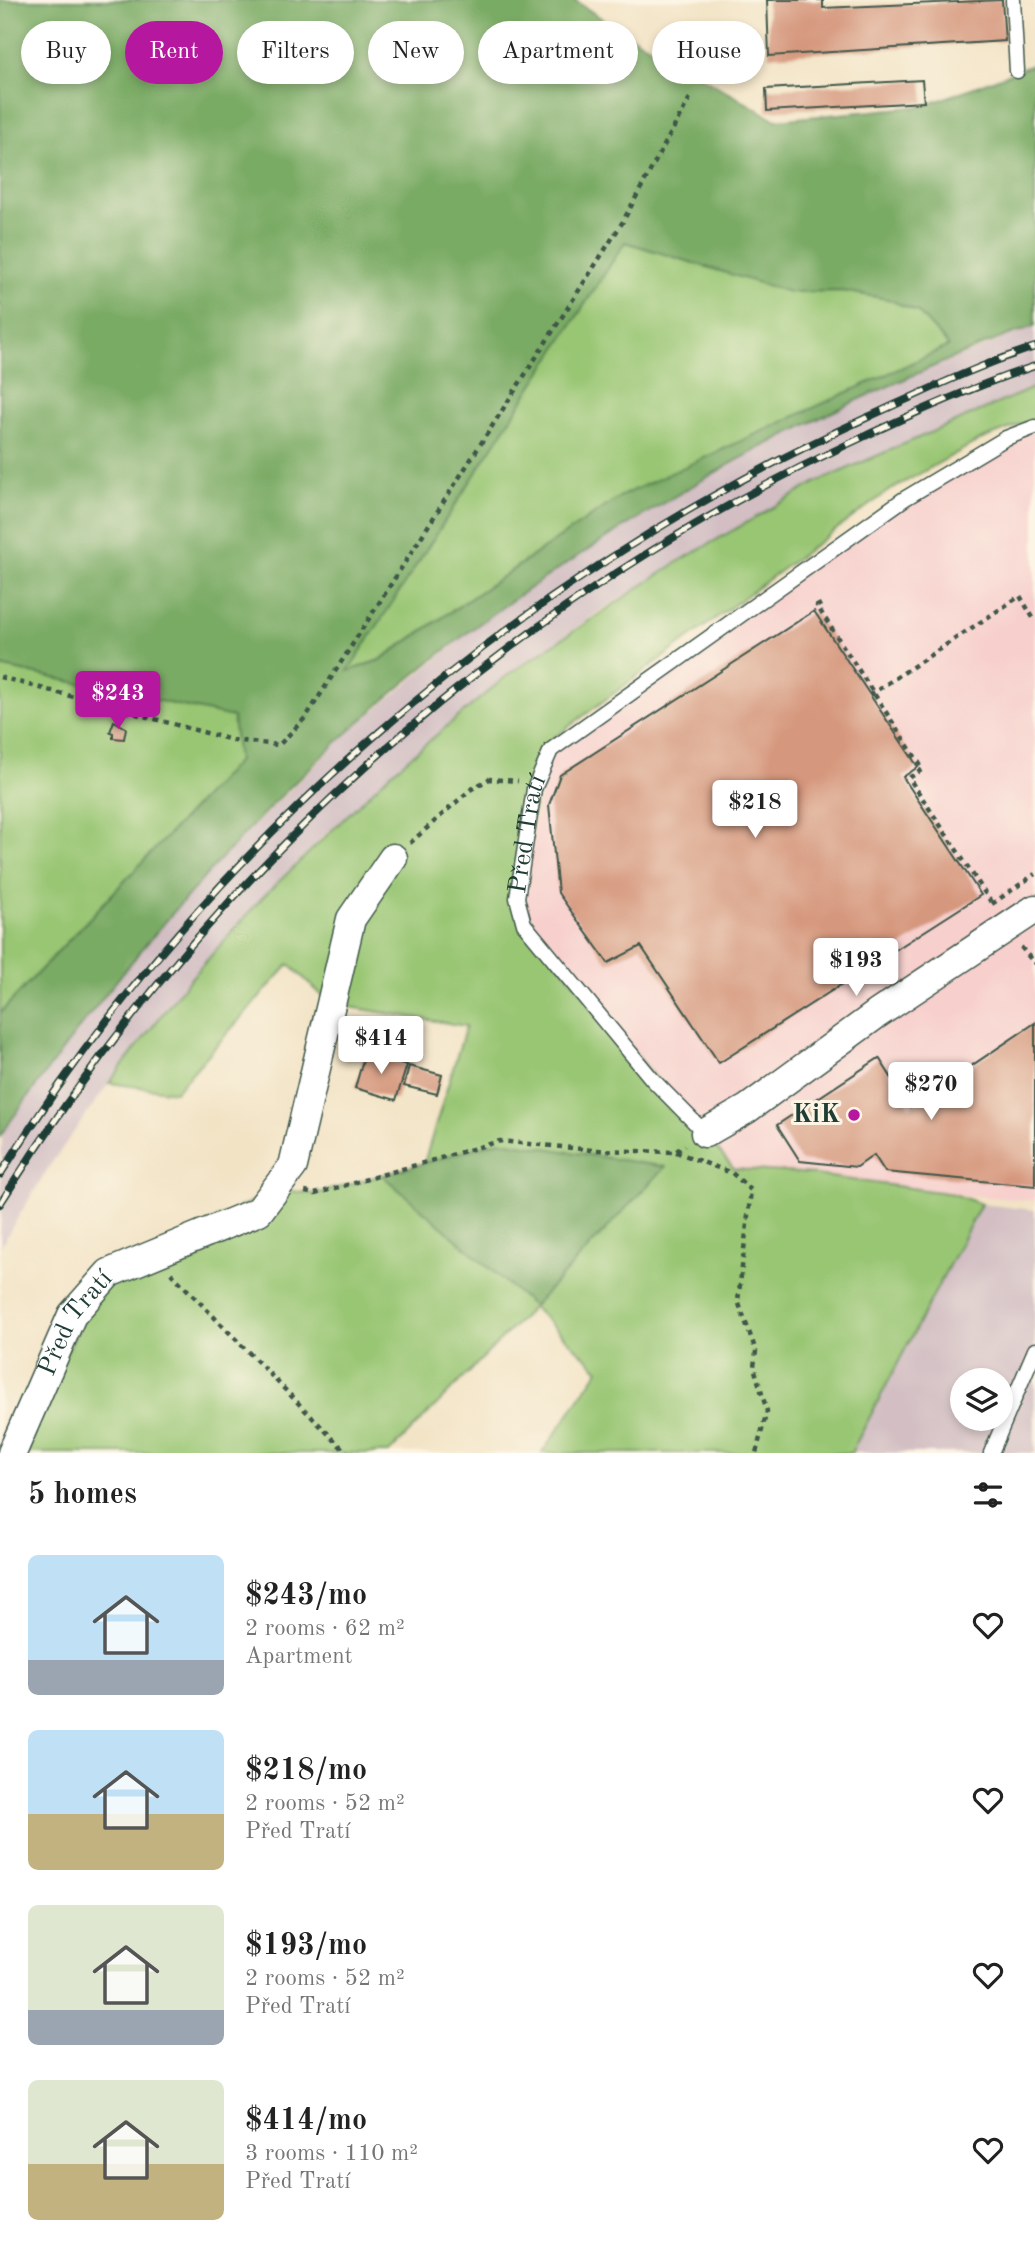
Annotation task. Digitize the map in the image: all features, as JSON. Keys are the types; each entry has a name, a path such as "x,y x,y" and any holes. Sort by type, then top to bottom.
{"street":[{"name":"Před Tratí","path":"12,1453 72,1315 108,1273 259,1211 293,1166 351,919 393,858"},
{"path":"705,1133 747,1109 925,980 1035,909"}],"lane":[{"path":"1013,0 1017,71"},
{"name":"Před Tratí","path":"705,1133 652,1079 524,923 517,898 534,789 551,750 904,499 1006,438 1035,427"},
{"path":"990,1453 1035,1350"}],"path":[{"path":"0,677 232,740 279,745 306,718 622,223 692,94"},
{"path":"872,694 1020,596 1035,621"},
{"path":"821,604 817,606 923,769 909,778 933,819 991,902"},
{"path":"393,858 470,790 489,779 516,781 534,789"},
{"path":"1020,947 1035,964"},
{"path":"675,1152 705,1133"},
{"path":"276,1189 315,1194 500,1141 592,1150 675,1152 732,1173 751,1191 738,1301 756,1351 754,1367 767,1411 756,1453"},
{"path":"152,1255 347,1453"}],"shaded area":[{"path":"1035,326 1035,387 817,482 749,520 604,608 509,674 441,730 321,838 261,899 185,985 50,1165 0,1247 2,1133 62,1049 140,948 219,860 349,732 474,628 646,513 791,430 877,391"},
{"path":"1035,427 1035,1201 954,1194 801,1173 734,1169 541,944 517,898 551,750 904,499"},
{"path":"981,1204 1035,1210 1035,1453 851,1453"}],"green space":[{"path":"0,0 574,0 606,21 478,21 478,84 638,84 638,40 652,48 652,84 714,84 776,120 924,106 1035,64 1035,326 894,384 750,453 610,536 475,627 340,739 217,863 104,996 0,1136 0,1013 238,761 233,717 0,666","holes":["625,242 789,292 842,291 888,299 918,312 949,346 621,496 380,660 348,671"]},
{"path":"625,242 789,292 842,291 888,299 918,312 949,346 621,496 379,660 347,672"},
{"path":"1035,387 1035,419 980,440 887,492 552,739 544,751 517,898 524,924 734,1169 801,1173 954,1194 981,1204 851,1453 542,1453 599,1370 533,1307 389,1453 12,1453 109,1273 276,1189 315,1194 382,1175 534,1306 665,1167 500,1141 424,1163 466,1026 331,1004 289,964 175,1092 109,1083 185,985 261,899 390,774 509,674 676,563 817,482"},
{"path":"0,666 233,717 238,761 0,1013"},
{"path":"500,1141 665,1167 533,1306 382,1175"}],"building":[{"path":"767,0 823,0 823,8 1002,0 1005,41 769,56"},
{"path":"922,80 924,102 767,111 766,89"},
{"path":"814,611 918,767 903,777 981,895 719,1063 641,946 608,963 558,893 549,805 560,775"},
{"path":"114,721 126,728 124,739 113,738 113,733 110,732"},
{"path":"1035,1023 1035,1186 885,1172 874,1155 857,1167 800,1161 777,1125 879,1058 910,1107"},
{"path":"365,1053 407,1065 396,1100 355,1088"},
{"path":"409,1066 442,1075 437,1094 404,1086"}],"railway":[{"path":"0,1175 82,1054 172,940 271,833 378,733 491,641 611,558 736,483 929,389 1035,347"},
{"path":"0,1204 81,1084 169,971 265,864 369,764 479,671 595,587 718,512 892,423 1035,366"}],"place":[{"name":"KiK","path":"854,1115"}]}
